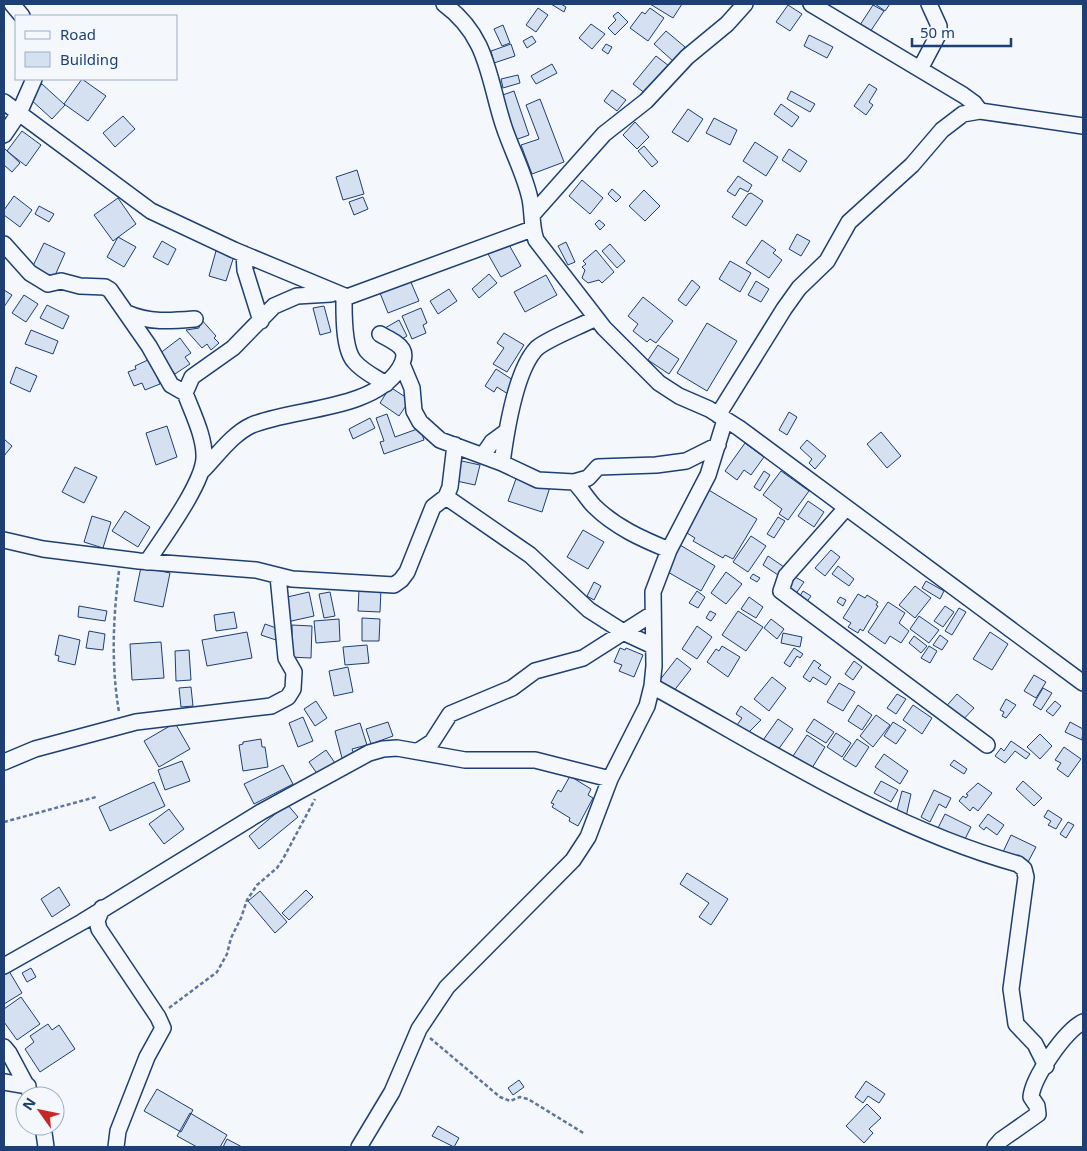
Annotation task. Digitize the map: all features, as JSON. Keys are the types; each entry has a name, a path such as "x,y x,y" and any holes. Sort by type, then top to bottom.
{"street":[{"path":"12,4 21,15"},
{"path":"444,4 467,23 476,37 488,67 504,125 530,199 536,240 596,318 659,383 679,396 721,417 1083,683"},
{"path":"185,393 192,376 233,348 274,306 286,300 297,296 359,294 532,222 604,134 646,101 687,57 727,24 745,4"},
{"path":"811,4 969,98 980,111"},
{"path":"920,69 938,33 939,26 929,4"},
{"path":"4,135 19,113 34,80"},
{"path":"4,102 151,211 339,295"},
{"path":"360,1147 392,1092 420,1029 447,988 466,965 573,860 588,837 610,779 647,706 652,686 653,592 669,550 708,475 718,446 721,417 784,309 799,288 827,260 848,222 912,165 942,130 962,114 980,111 1083,126"},
{"path":"4,244 30,273 48,284 61,281 80,286 105,287 110,290 127,313 171,385 185,393 202,442 204,459 200,473 188,498 147,562"},
{"path":"244,254 245,270 261,321"},
{"path":"339,295 350,355 361,368 386,384"},
{"path":"127,313 144,319 165,321 195,319"},
{"path":"502,463 513,403 531,356 538,347 596,318"},
{"path":"200,473 232,439 252,425 336,404 377,390 386,384 402,364 405,354 400,346 380,334"},
{"path":"402,364 412,388 414,411 420,422 440,440 502,463 538,480 574,482 588,478 598,466 656,465 686,461 718,446"},
{"path":"483,456 492,442 507,432"},
{"path":"4,540 43,549 147,562 256,570 278,576 348,584 394,585 407,572 433,506 446,497 450,487 455,445"},
{"path":"574,482 594,506 618,525 635,536 669,550"},
{"path":"446,497 530,555 580,602 625,633 653,646"},
{"path":"846,508 786,576 781,591 987,745"},
{"path":"4,762 35,750 136,722 271,706 288,697 292,689 294,672 286,658 278,576"},
{"path":"418,751 432,742 450,714 512,688 535,671 583,658 625,633 652,614"},
{"path":"652,686 854,798 946,840 1018,864 1024,869 1026,877 1011,990 1016,1024 1035,1044 1046,1066"},
{"path":"4,966 261,812 369,753 383,749 418,751 465,760 535,760 610,779"},
{"path":"102,908 97,921 99,929 163,1025 118,1131 116,1147"},
{"path":"995,1147 1001,1140 1038,1114 1039,1110 1031,1097 1036,1080 1070,1030 1083,1022"},
{"path":"4,1047 27,1086"}],"path":[{"path":"120,558 112,638 114,679 121,726"},
{"path":"158,1017 217,972 224,962 231,938 247,900 257,885 277,868 284,859 325,777"},
{"path":"4,822 96,797"},
{"path":"420,1029 500,1097 510,1101 520,1098 528,1100 584,1134"}],"building":[{"path":"551,4 561,4 566,7 564,12"},
{"path":"650,4 682,4 673,18"},
{"path":"875,4 890,4 885,11"},
{"path":"788,5 802,14 790,31 776,22"},
{"path":"873,5 884,11 870,32 860,25"},
{"path":"538,8 548,15 536,32 526,25"},
{"path":"650,8 664,18 648,41 630,28 642,12 645,14"},
{"path":"618,12 628,22 615,35 608,28 616,20 613,16"},
{"path":"591,24 605,34 592,49 579,38"},
{"path":"503,25 510,43 502,46 494,29"},
{"path":"666,31 685,47 673,61 654,44"},
{"path":"809,35 833,47 827,58 804,46"},
{"path":"532,36 536,42 527,48 523,41"},
{"path":"511,44 515,56 494,63 491,51"},
{"path":"606,44 612,47 608,54 602,50"},
{"path":"656,56 669,66 646,94 633,84"},
{"path":"552,64 557,73 536,84 531,76"},
{"path":"518,75 520,83 503,88 501,79"},
{"path":"81,80 106,96 88,121 64,104"},
{"path":"42,84 65,105 52,119 29,98"},
{"path":"869,84 877,89 869,102 873,105 866,115 854,106"},
{"path":"612,90 626,100 617,111 604,101"},
{"path":"514,91 529,135 515,140 500,96"},
{"path":"791,91 815,104 810,112 787,99"},
{"path":"540,99 564,162 532,174 521,145 539,139 526,105"},
{"path":"781,104 799,117 792,127 774,114"},
{"path":"688,109 703,119 688,142 672,132"},
{"path":"123,116 135,129 115,147 103,133"},
{"path":"714,118 737,130 730,145 706,133"},
{"path":"635,122 649,137 637,149 623,135"},
{"path":"22,131 41,145 26,166 7,151"},
{"path":"755,142 778,157 766,176 743,161"},
{"path":"644,146 658,162 652,167 638,151"},
{"path":"4,148 20,163 12,172 4,165"},
{"path":"789,149 807,161 800,172 782,160"},
{"path":"357,170 364,194 343,200 336,177"},
{"path":"738,176 752,185 748,192 740,188 735,196 727,191"},
{"path":"582,180 603,198 590,214 569,196"},
{"path":"612,189 621,197 616,202 608,194"},
{"path":"644,190 660,206 645,221 629,206"},
{"path":"751,193 763,201 746,226 732,217 748,194"},
{"path":"14,196 32,210 20,227 4,215 4,210"},
{"path":"363,197 368,209 354,215 349,202"},
{"path":"118,198 136,224 113,241 94,215"},
{"path":"39,206 54,214 49,222 35,214"},
{"path":"599,220 605,225 600,230 595,224"},
{"path":"797,234 810,241 801,256 789,249"},
{"path":"118,237 136,247 124,267 107,257"},
{"path":"762,240 776,250 773,253 782,260 769,278 746,263"},
{"path":"162,241 176,249 168,265 153,257"},
{"path":"566,242 575,262 568,265 558,246"},
{"path":"44,243 65,253 53,280 31,270"},
{"path":"508,243 521,266 501,277 488,254"},
{"path":"610,244 625,261 617,268 602,251"},
{"path":"596,250 614,272 602,283 599,280 588,283 582,278 585,270 582,267 586,264 583,261"},
{"path":"216,251 234,256 226,281 209,276"},
{"path":"730,261 751,273 740,292 719,279"},
{"path":"489,274 497,283 479,298 472,289"},
{"path":"546,275 557,295 525,312 514,292"},
{"path":"410,280 419,301 388,313 380,293"},
{"path":"692,280 700,287 686,306 678,300"},
{"path":"756,281 769,289 761,302 748,295"},
{"path":"449,289 457,301 438,314 430,301"},
{"path":"4,290 12,295 4,307"},
{"path":"24,295 38,304 26,322 12,313"},
{"path":"643,297 673,321 656,343 650,339 647,342 633,331 638,324 628,316"},
{"path":"47,305 69,316 63,329 40,318"},
{"path":"324,306 331,332 320,335 313,308"},
{"path":"421,308 427,323 423,325 426,333 412,339 402,316"},
{"path":"200,318 216,336 214,338 219,343 211,350 207,344 202,348 186,330 199,328"},
{"path":"399,320 407,336 397,342 390,339 385,328"},
{"path":"707,323 737,341 707,391 677,373"},
{"path":"31,330 58,341 53,354 25,344"},
{"path":"504,333 524,345 507,372 493,364 504,348 497,343"},
{"path":"180,338 191,353 185,357 190,364 175,374 159,354"},
{"path":"658,345 679,359 669,374 648,360"},
{"path":"150,359 160,384 145,390 142,383 134,386 128,372 136,369 135,366"},
{"path":"16,367 37,376 30,392 10,383"},
{"path":"496,369 516,382 508,394 497,387 494,392 485,386"},
{"path":"390,387 410,400 399,416 380,403"},
{"path":"789,412 797,417 787,435 779,430"},
{"path":"387,414 395,437 420,428 424,440 384,454 380,442 384,441 376,418"},
{"path":"370,418 375,428 353,439 349,429"},
{"path":"167,426 177,457 156,465 146,433"},
{"path":"881,432 901,456 887,468 867,444"},
{"path":"4,439 12,446 4,456"},
{"path":"807,440 826,456 815,469 809,463 812,459 800,448"},
{"path":"745,443 764,457 751,475 744,470 737,480 725,471"},
{"path":"457,460 480,465 475,485 452,480"},
{"path":"75,467 97,477 84,503 62,492"},
{"path":"764,471 770,475 760,491 754,487"},
{"path":"781,471 809,491 788,520 779,514 782,509 763,495"},
{"path":"517,476 550,487 542,512 508,501"},
{"path":"707,489 757,519 733,559 725,555 723,558 693,541 695,538 682,530"},
{"path":"808,501 824,512 814,527 798,516"},
{"path":"125,511 150,527 138,547 112,531"},
{"path":"92,516 111,522 103,548 84,542"},
{"path":"778,517 785,521 774,538 767,534"},
{"path":"583,530 604,542 588,569 567,557"},
{"path":"751,536 766,546 748,572 733,562"},
{"path":"680,545 715,566 701,591 666,571"},
{"path":"831,550 840,557 825,576 815,568"},
{"path":"768,556 787,569 781,577 763,565"},
{"path":"838,566 854,579 849,586 832,574"},
{"path":"141,567 170,573 163,607 134,601"},
{"path":"726,572 742,584 726,604 711,593"},
{"path":"753,574 760,578 757,582 750,578"},
{"path":"795,577 804,582 793,598 785,593"},
{"path":"926,581 944,591 940,599 922,588"},
{"path":"594,582 601,586 594,600 587,596"},
{"path":"915,586 931,598 915,618 899,605"},
{"path":"359,589 381,589 380,612 358,611"},
{"path":"697,591 705,597 698,608 689,603"},
{"path":"803,591 811,596 803,607 796,602"},
{"path":"309,592 314,616 287,622 283,598"},
{"path":"330,592 335,616 324,618 319,594"},
{"path":"858,594 865,598 867,595 878,602 876,605 878,606 863,631 860,629 858,633 848,627 851,623 843,618"},
{"path":"749,597 763,607 756,618 741,609"},
{"path":"840,597 846,600 843,606 837,602"},
{"path":"888,602 905,613 899,623 909,631 901,643 890,636 885,644 868,632"},
{"path":"79,606 107,611 105,621 78,617"},
{"path":"945,606 954,612 943,627 934,621"},
{"path":"959,608 966,612 952,635 945,631"},
{"path":"710,611 716,614 711,621 706,618"},
{"path":"738,611 763,627 746,651 722,635"},
{"path":"234,612 237,628 216,631 214,615"},
{"path":"919,616 939,630 929,643 910,629"},
{"path":"362,618 380,619 379,641 362,641"},
{"path":"339,619 340,641 316,643 314,621"},
{"path":"771,619 784,629 777,639 764,628"},
{"path":"265,624 279,629 276,640 261,635"},
{"path":"292,625 312,626 311,658 289,657 286,637 292,637"},
{"path":"697,626 712,637 697,659 682,649"},
{"path":"89,631 105,634 103,650 86,648"},
{"path":"247,632 252,658 207,666 202,640"},
{"path":"990,632 1008,644 992,670 973,659"},
{"path":"783,633 802,637 800,647 781,643"},
{"path":"59,635 80,640 75,665 58,661 59,656 55,655"},
{"path":"940,635 948,641 942,650 933,645"},
{"path":"914,636 927,646 921,653 909,643"},
{"path":"161,642 164,678 132,680 130,644"},
{"path":"367,645 369,663 345,665 343,647"},
{"path":"722,646 740,657 728,677 707,662 716,649 719,651"},
{"path":"929,646 937,651 930,663 921,658"},
{"path":"620,648 625,650 626,648 643,655 634,677 619,671 622,665 614,662"},
{"path":"794,648 803,654 800,658 797,656 790,667 784,663"},
{"path":"189,650 191,680 176,681 175,651"},
{"path":"677,658 691,669 673,692 659,681"},
{"path":"814,660 821,665 818,668 831,677 826,685 813,677 810,682 803,677"},
{"path":"854,661 862,667 853,680 845,674"},
{"path":"348,667 353,692 334,696 329,671"},
{"path":"1034,675 1046,682 1036,698 1024,691"},
{"path":"772,677 786,688 769,711 754,699"},
{"path":"839,683 855,692 843,711 827,702"},
{"path":"191,687 193,706 181,707 179,688"},
{"path":"1043,688 1052,693 1041,710 1033,705"},
{"path":"897,694 906,699 896,714 887,708"},
{"path":"957,694 974,708 959,724 943,710"},
{"path":"1006,699 1016,705 1006,718 1002,716 1004,712 1000,710"},
{"path":"316,701 327,718 315,726 304,709"},
{"path":"1055,701 1061,706 1053,716 1046,711"},
{"path":"858,705 872,715 862,730 848,721"},
{"path":"913,705 932,718 922,734 903,720"},
{"path":"741,706 761,720 748,733 737,725 742,718 736,714"},
{"path":"876,715 890,725 873,747 860,736"},
{"path":"303,717 313,741 298,747 289,723"},
{"path":"778,719 793,729 775,754 761,743"},
{"path":"814,719 834,732 826,743 806,731"},
{"path":"388,722 393,736 371,744 366,729"},
{"path":"893,722 906,730 896,744 884,736"},
{"path":"1070,722 1083,729 1082,740 1065,732"},
{"path":"175,723 190,749 159,767 144,741"},
{"path":"360,723 367,745 352,749 354,754 342,758 335,731"},
{"path":"836,733 851,743 842,757 827,747"},
{"path":"1040,734 1052,746 1040,759 1027,747"},
{"path":"807,735 825,747 812,768 793,756"},
{"path":"261,739 262,747 265,747 268,767 243,771 239,745 243,744 243,742"},
{"path":"857,739 869,747 856,767 843,759"},
{"path":"1011,741 1030,754 1026,759 1015,751 1005,763 995,756 1001,748 1004,751"},
{"path":"1064,747 1081,759 1068,777 1057,769 1061,763 1055,760"},
{"path":"326,750 335,763 318,775 309,762"},
{"path":"884,754 908,771 900,784 875,767"},
{"path":"954,760 967,769 964,774 950,765"},
{"path":"182,761 190,781 165,790 158,770"},
{"path":"283,765 293,784 254,804 244,784"},
{"path":"570,776 591,789 588,795 593,798 578,826 569,821 570,818 552,807 554,804 551,803 558,790 561,792"},
{"path":"881,781 898,790 891,802 874,793"},
{"path":"1023,781 1042,798 1034,806 1016,789"},
{"path":"154,782 165,806 110,831 99,807"},
{"path":"978,783 992,793 978,811 973,807 970,811 959,801 963,796 966,798 968,795 966,794"},
{"path":"934,790 951,798 946,808 939,804 930,822 921,817"},
{"path":"902,791 911,794 906,817 896,814"},
{"path":"287,804 298,817 259,849 249,836"},
{"path":"169,809 184,829 164,844 149,824"},
{"path":"1048,810 1062,819 1056,829 1048,825 1051,821 1044,817"},
{"path":"945,814 971,827 964,841 938,828"},
{"path":"988,814 1004,825 997,835 986,827 984,830 979,826"},
{"path":"1068,822 1074,825 1066,838 1060,834"},
{"path":"1011,835 1036,847 1027,864 1003,852"},
{"path":"687,873 728,899 711,925 699,917 709,903 680,884"},
{"path":"59,887 70,905 52,917 41,899"},
{"path":"306,890 313,897 289,920 282,913"},
{"path":"260,891 287,922 275,933 248,901"},
{"path":"31,968 36,977 27,982 22,973"},
{"path":"9,971 22,993 4,1004 4,975"},
{"path":"21,997 40,1024 17,1040 4,1022 4,1009"},
{"path":"48,1024 52,1030 59,1025 75,1049 40,1072 25,1049 34,1042 30,1036"},
{"path":"519,1080 524,1087 513,1095 508,1088"},
{"path":"866,1081 885,1094 879,1103 868,1096 863,1103 855,1097"},
{"path":"157,1089 193,1110 181,1132 144,1111"},
{"path":"867,1104 881,1118 869,1129 873,1133 864,1143 846,1126"},
{"path":"190,1113 227,1135 220,1147 197,1147 177,1136"},
{"path":"438,1126 459,1138 454,1147 432,1136"},
{"path":"227,1139 242,1147 223,1147"}]}
